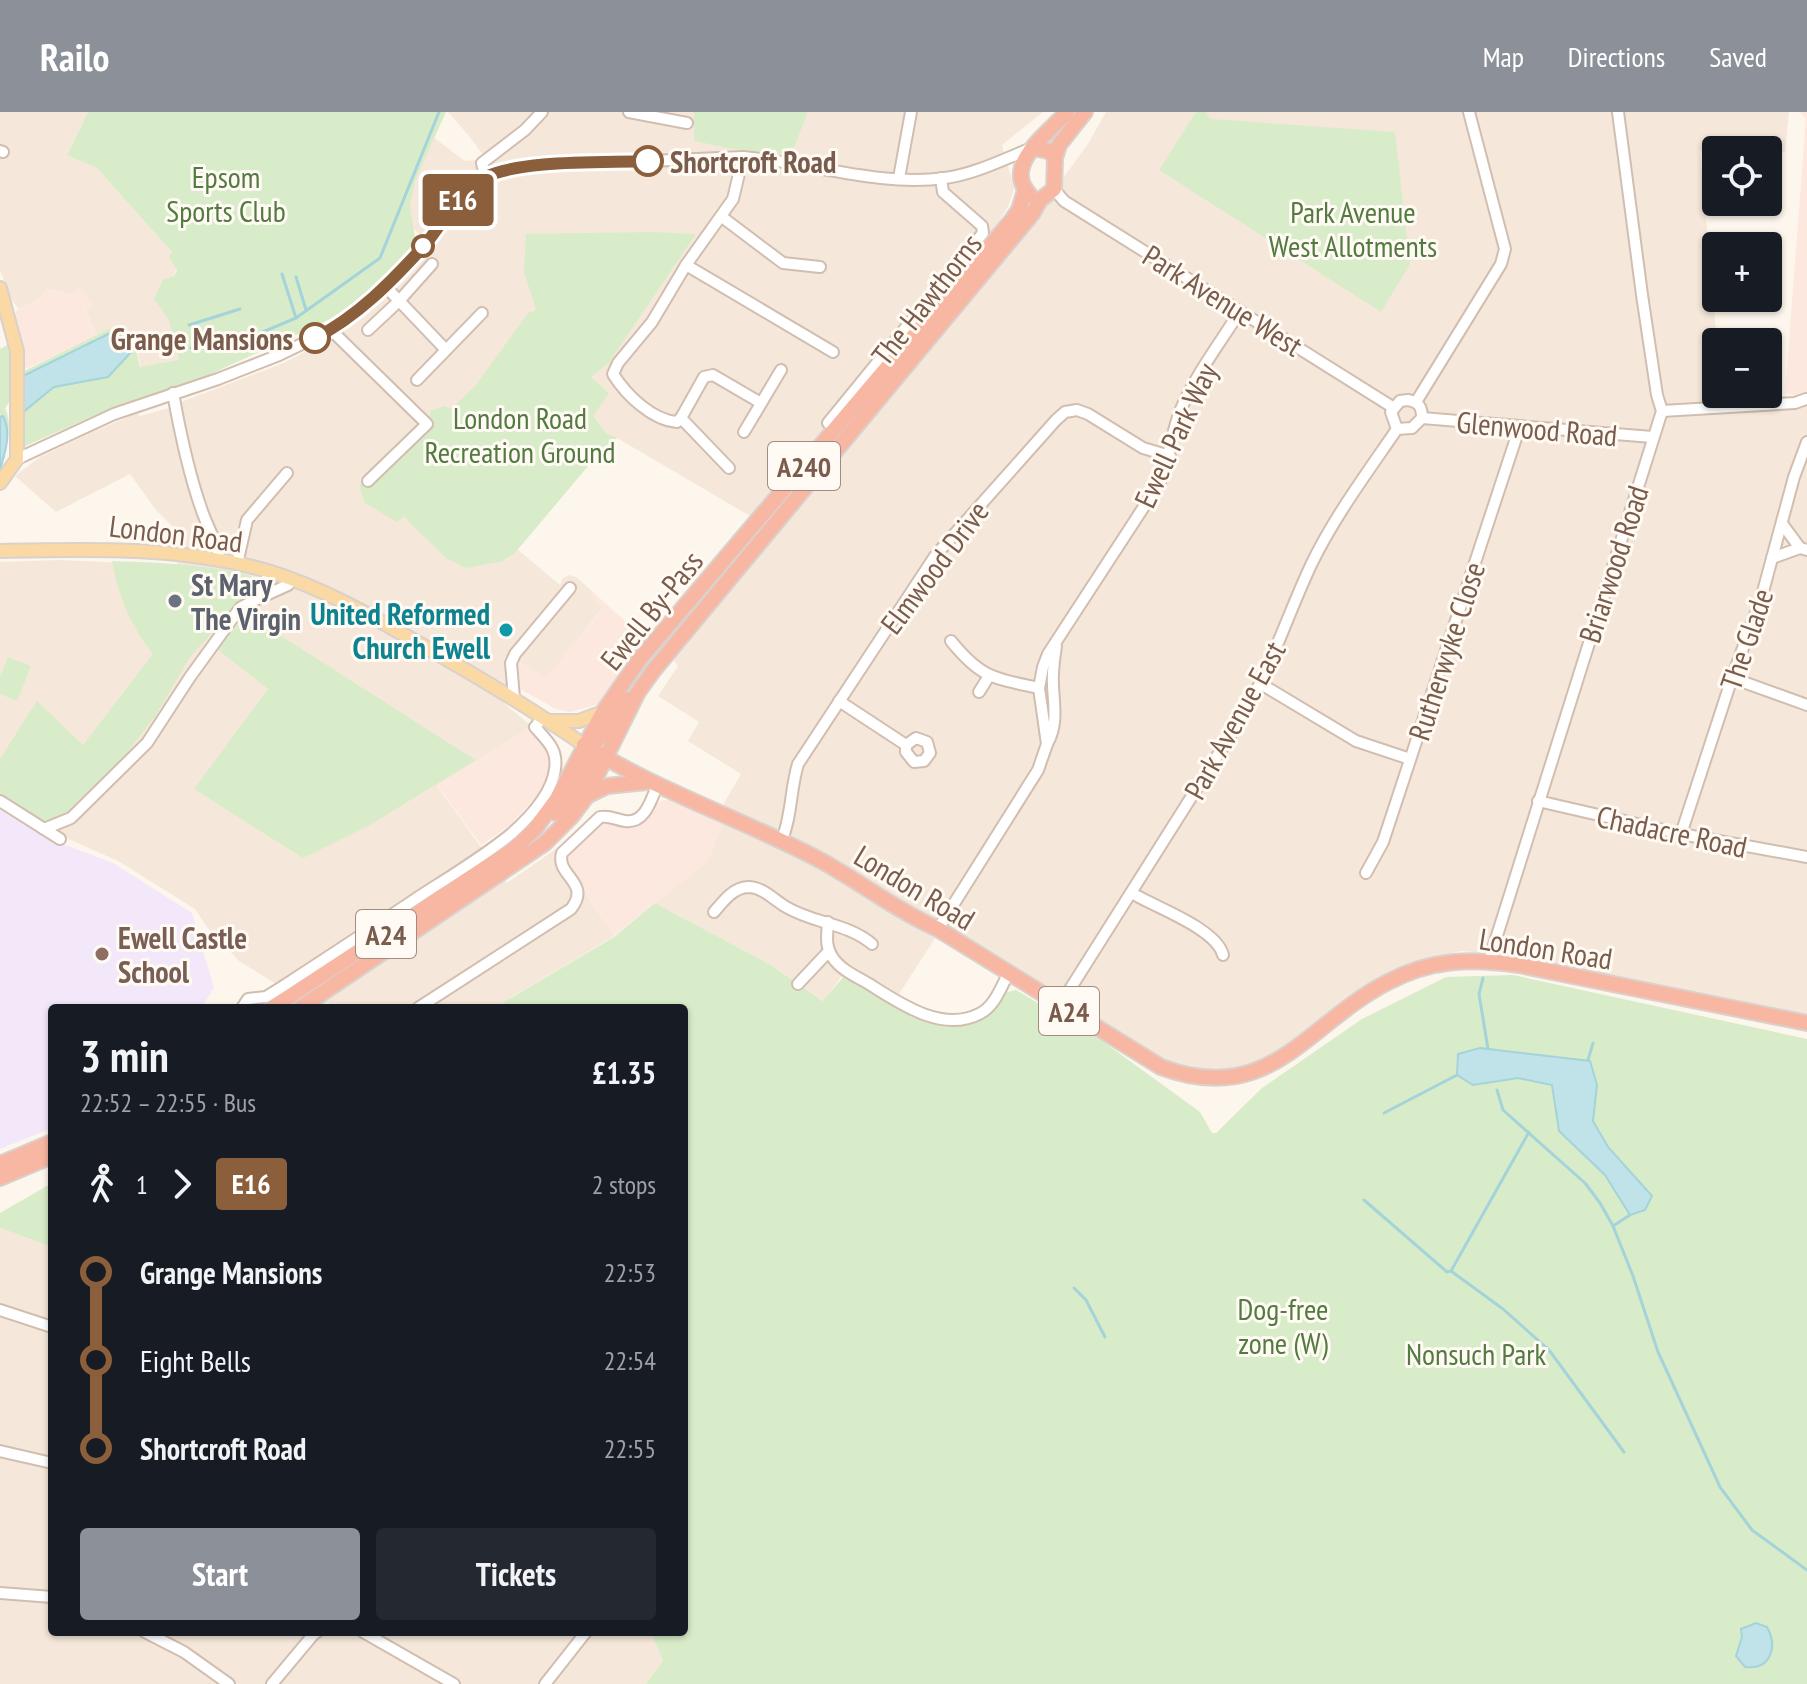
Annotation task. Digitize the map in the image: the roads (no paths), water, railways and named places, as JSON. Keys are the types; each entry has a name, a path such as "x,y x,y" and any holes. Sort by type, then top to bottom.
{"highway":[{"path":"1067,112 1024,160 1023,184 1032,198 1040,200 1054,189 1057,180 1055,158 1059,145 1085,112"},
{"path":"1033,148 1049,151 1055,158"},
{"name":"Ewell By-Pass","path":"278,1004 460,886 514,849 534,830 557,799 603,712 639,660 1012,220 1019,210 1023,184"},
{"name":"Ewell By-Pass","path":"306,1004 530,856 571,817 586,797 637,694 653,671 1032,214 1040,200"},
{"path":"584,745 596,742 620,706 637,694"},
{"name":"London Road","path":"584,745 652,784 816,858 911,917 938,929 1161,1067 1194,1077 1232,1077 1260,1070 1283,1058 1387,982 1437,963 1458,960 1489,961 1807,1023"},
{"path":"534,830 561,809 591,759 606,758"},
{"path":"586,797 607,786 652,784"},
{"path":"0,1164 48,1144"},
{"path":"0,1178 48,1158"}],"main road":[{"path":"0,288 13,308 17,351 17,459 0,483"},
{"name":"London Road","path":"0,551 79,549 220,561 292,579 336,597 514,698 584,745"},
{"path":"546,719 579,721 603,712"}],"street":[{"path":"485,176 482,163 525,130 542,112"},
{"path":"629,112 687,123"},
{"path":"899,178 911,112"},
{"path":"1416,402 1504,257 1503,239 1469,112"},
{"path":"1618,112 1646,323 1662,411 1795,403 1807,398 1807,406"},
{"path":"17,459 114,414 279,355 331,330 385,286 424,245 461,196 485,176 534,166 743,157 899,178 941,178 973,171 1033,148"},
{"path":"743,157 733,199 686,265 652,322 618,363 613,374 647,409 671,422 681,418 704,377 713,375 761,403"},
{"path":"999,161 1011,166 1023,184"},
{"name":"The Hawthorns","path":"828,423 983,233 982,226 943,192 941,178"},
{"name":"Park Avenue West","path":"1054,189 1064,201 1394,408"},
{"path":"722,217 783,263 820,267"},
{"path":"368,330 432,264"},
{"path":"686,265 833,352"},
{"path":"385,286 446,350"},
{"name":"Ewell Park Way","path":"1047,744 1039,688 1043,667 1057,640 1160,482 1170,456 1179,413 1240,311"},
{"path":"417,380 482,313"},
{"path":"331,330 427,424 368,481"},
{"path":"744,432 781,370"},
{"path":"173,393 194,483 202,511 216,540 220,561"},
{"path":"1400,401 1416,402 1422,408 1422,418 1412,428 1397,429 1391,412 1394,408 1400,401"},
{"name":"Elmwood Drive","path":"781,842 787,828 792,781 798,764 839,701 935,556 1056,420 1065,412 1077,410 1143,448 1170,456"},
{"name":"Briarwood Road","path":"1489,961 1662,411"},
{"path":"681,418 729,468"},
{"name":"Glenwood Road","path":"1422,418 1652,437"},
{"name":"Rutherwyke Close","path":"1366,873 1383,842 1520,426"},
{"name":"Park Avenue East","path":"1060,1005 1261,684 1312,563 1330,529 1397,429"},
{"name":"The Glade","path":"1681,834 1757,611 1794,477 1807,442"},
{"path":"237,564 247,520 287,473"},
{"path":"1772,558 1804,549 1783,525"},
{"path":"257,599 270,572"},
{"path":"44,829 71,818 147,743 240,608 288,585 292,579"},
{"path":"514,698 511,663 515,654 570,588"},
{"name":"Ewell Park Way","path":"938,929 1038,770 1053,734 1053,668 1057,640"},
{"path":"951,641 970,664 989,676 1039,688"},
{"path":"979,692 989,676"},
{"path":"1732,678 1807,705"},
{"path":"1261,684 1356,741 1410,759"},
{"path":"839,701 906,745"},
{"path":"245,1004 248,999 266,997 479,858 522,823 540,802 552,782 555,769 550,741 535,727 546,719"},
{"path":"424,1004 571,909 579,895 561,864 559,858 562,853 600,817 608,816 627,822 639,818 647,809 652,784"},
{"path":"0,801 60,839"},
{"name":"Chadacre Road","path":"1538,801 1681,834 1807,857"},
{"path":"460,886 479,858"},
{"path":"714,912 737,890 749,887 761,889 786,907 860,934 872,944"},
{"path":"1132,893 1190,924 1220,946 1223,955"},
{"path":"828,922 827,944 839,965 906,1007 922,1013 947,1019 968,1018 982,1013 993,1002 1008,974"},
{"path":"798,984 829,951"},
{"path":"0,1310 48,1326"},
{"path":"0,1451 48,1462"},
{"path":"0,1593 48,1597"},
{"path":"162,1636 229,1684"},
{"path":"272,1684 314,1636"},
{"path":"370,1636 454,1684"},
{"path":"545,1684 583,1636"}],"water":[{"path":"112,332 135,343 134,349 108,377 54,387 22,413 23,376"},
{"path":"3,416 7,436 0,470 0,417"},
{"path":"1480,1048 1590,1061 1597,1085 1593,1121 1608,1147 1652,1196 1645,1210 1630,1215 1605,1175 1559,1131 1552,1085 1518,1078 1473,1085 1457,1075 1458,1054"},
{"path":"1756,1623 1767,1627 1772,1649 1761,1665 1745,1667 1736,1656 1742,1637 1741,1629"}],"waterway":[{"path":"191,348 251,337 296,318 380,258 439,112"},
{"path":"282,274 296,318"},
{"path":"296,277 306,310"},
{"path":"189,325 240,309"},
{"path":"1483,978 1479,994 1488,1049"},
{"path":"1588,1060 1593,1043"},
{"path":"1384,1113 1457,1075"},
{"path":"1497,1090 1503,1110 1585,1183 1613,1226"},
{"path":"1364,1200 1447,1272 1451,1271 1529,1132"},
{"path":"1630,1215 1613,1226 1658,1352 1720,1487 1752,1530 1807,1570"},
{"path":"1451,1271 1503,1309 1549,1350 1624,1452"},
{"path":"1074,1288 1086,1300 1105,1337"}],"place":[{"name":"Shortcroft Road","path":"648,161"},
{"name":"Grange Mansions","path":"315,338"},
{"name":"St Mary The Virgin","path":"175,601"},
{"name":"United Reformed Church Ewell","path":"506,630"},
{"name":"Ewell Castle School","path":"102,954"}],"park label":[{"name":"Epsom Sports Club","path":"226,193"},
{"name":"Park Avenue West Allotments","path":"1353,228"},
{"name":"London Road Recreation Ground","path":"520,434"},
{"name":"Dog-free zone (W)","path":"1283,1325"},
{"name":"Nonsuch Park","path":"1476,1353"}]}
